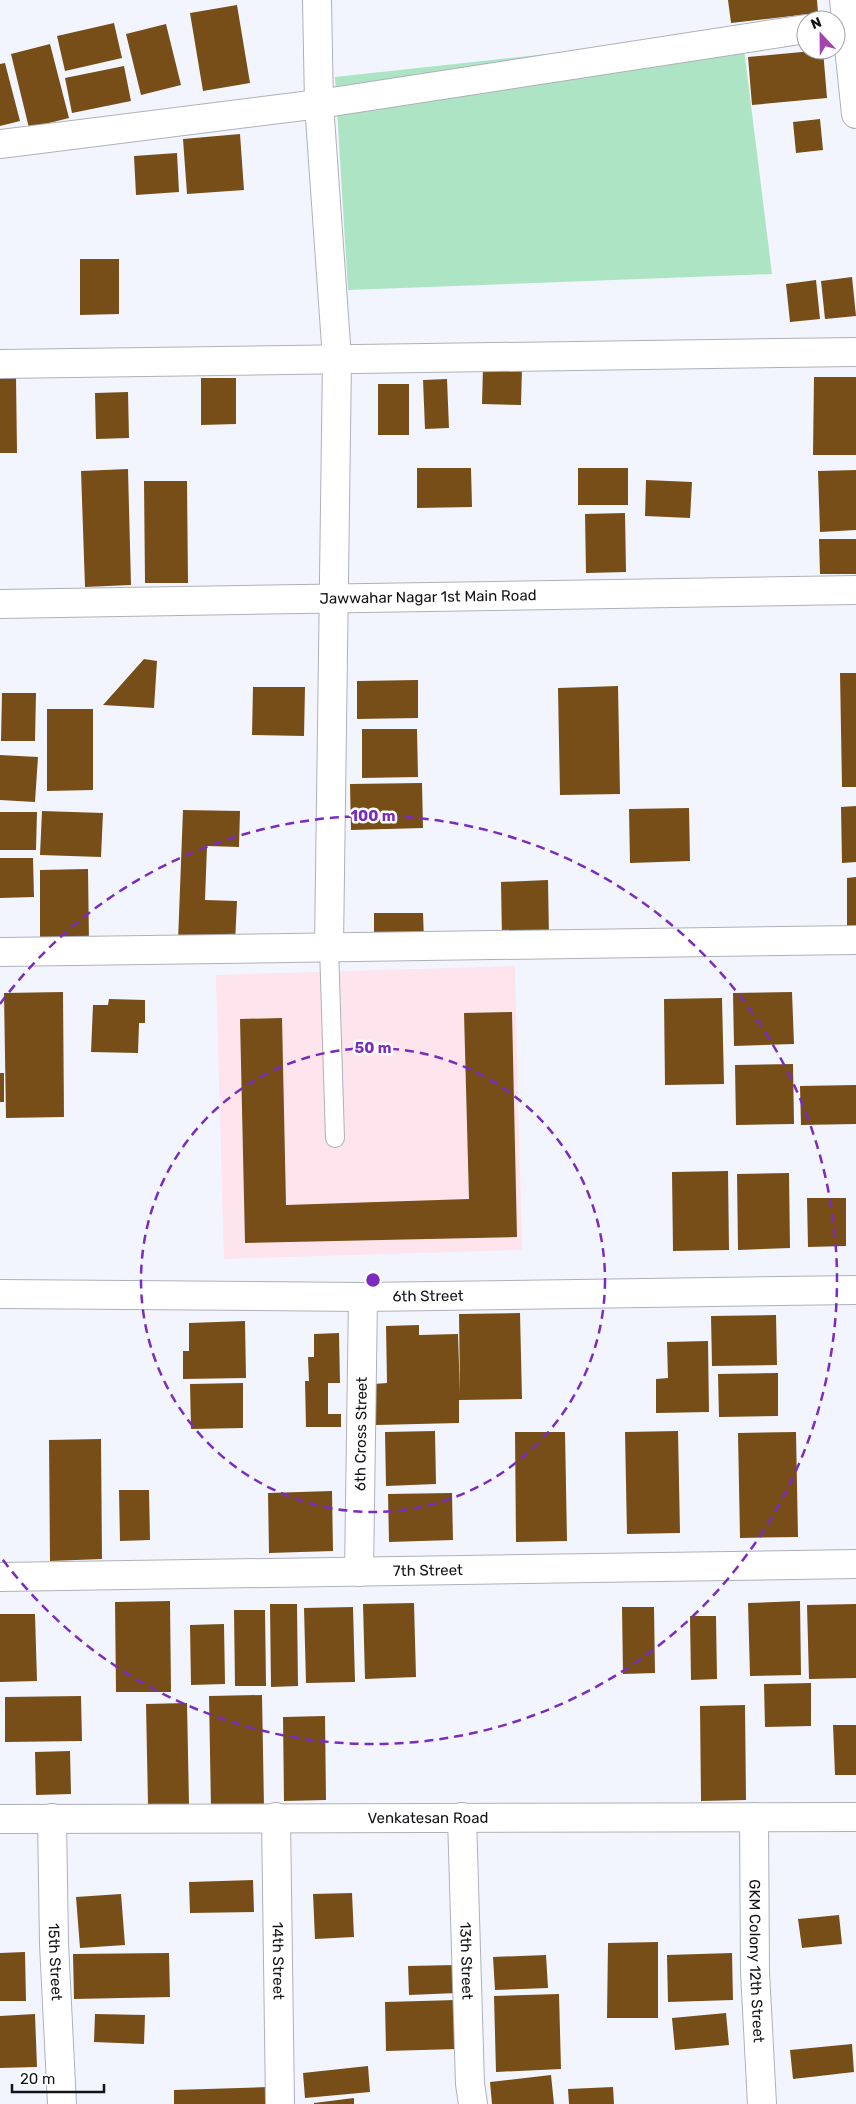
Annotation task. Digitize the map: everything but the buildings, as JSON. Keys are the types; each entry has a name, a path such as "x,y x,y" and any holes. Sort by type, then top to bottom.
{"street":[{"path":"317,0 319,104 337,360 329,947"},
{"path":"0,144 319,104 796,31"},
{"path":"846,44 856,114"},
{"path":"0,364 856,352"},
{"name":"Jawwahar Nagar 1st Main Road","path":"0,604 856,590"},
{"path":"0,952 856,940"},
{"name":"6th Street","path":"0,1294 363,1297 856,1290"},
{"name":"6th Cross Street","path":"359,1572 363,1297"},
{"name":"7th Street","path":"0,1577 856,1564"},
{"name":"14th Street","path":"276,1817 280,2104"},
{"name":"13th Street","path":"462,1817 470,2084 473,2104"},
{"name":"GKM Colony 12th Street","path":"754,1817 756,1972 762,2104"},
{"name":"Venkatesan Road","path":"0,1819 856,1817"},
{"name":"15th Street","path":"52,1818 54,1944 62,2104"}],"lane":[{"path":"329,947 335,1138"}],"shaded area":[{"path":"515,966 522,1250 224,1259 216,975"}],"green space":[{"path":"742,33 772,274 348,290 335,77"}]}
